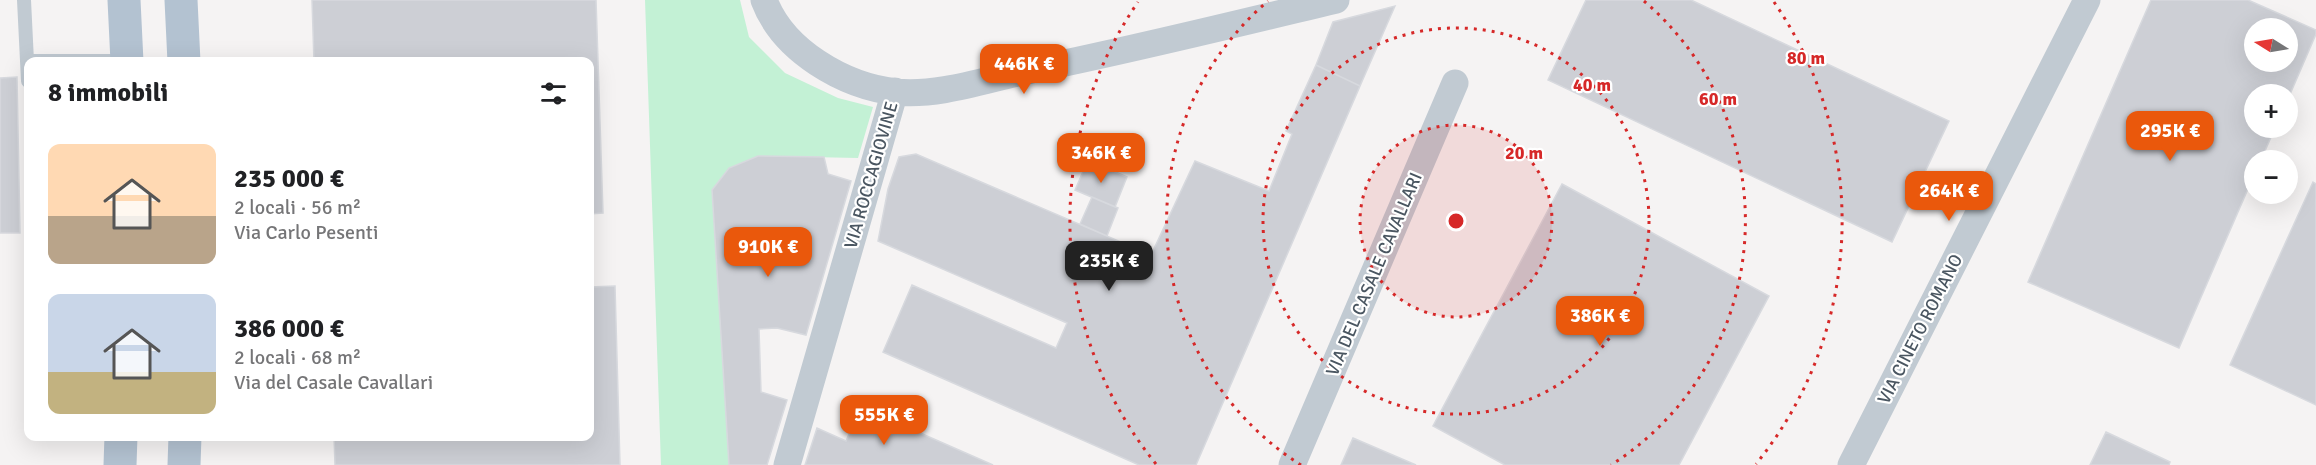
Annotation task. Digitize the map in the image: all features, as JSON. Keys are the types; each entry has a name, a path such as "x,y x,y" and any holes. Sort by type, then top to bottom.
{"main road":[{"path":"124,0 127,57"},
{"path":"181,0 184,57"},
{"path":"120,465 121,441"},
{"path":"184,465 185,441"}],"street":[{"path":"764,0 767,9 780,28 796,46 818,63 841,76 895,92 923,92 1088,59 1336,0"},
{"name":"VIA CINETO ROMANO","path":"1851,465 2087,0"},
{"name":"VIA DEL CASALE CAVALLARI","path":"1292,465 1455,83"},
{"name":"VIA ROCCAGIOVINE","path":"787,465 895,92"}],"lane":[{"path":"24,0 27,57"}],"green space":[{"path":"645,0 740,0 749,37 785,73 838,98 873,107 858,158 758,156 712,190 729,465 661,465"}],"building":[{"path":"312,0 596,0 603,213 594,214 594,57 314,57"},
{"path":"1586,0 1691,0 1949,121 1892,242 1548,80"},
{"path":"2151,0 2248,0 2289,18 2244,18 2244,72 2298,72 2298,22 2316,30 2316,34 2294,84 2244,84 2244,138 2271,138 2265,150 2244,150 2244,198 2179,348 2028,282"},
{"path":"1395,6 1360,86 1316,65 1333,22"},
{"path":"1316,65 1360,86 1196,465 1139,465 883,352 912,285 1056,348 1067,323 878,241 888,189 899,157 916,154 1151,255 1195,161 1269,191 1292,134 1286,131"},
{"path":"17,77 20,233 0,233 0,78"},
{"path":"758,156 824,157 828,174 851,181 806,335 777,328 759,329 761,392 787,400 767,465 729,465 712,190 729,168"},
{"path":"1088,160 1127,177 1115,207 1075,190"},
{"path":"2313,182 2316,184 2316,405 2230,365"},
{"path":"1562,184 1769,296 1679,465 1505,465 1433,426"},
{"path":"1092,197 1118,208 1107,236 1080,224"},
{"path":"615,286 620,465 335,465 334,441 594,441 594,287"},
{"path":"861,407 993,465 805,465 817,428 846,441"},
{"path":"2106,432 2170,462 2169,465 2090,465"},
{"path":"1353,438 1416,465 1341,465"}]}
